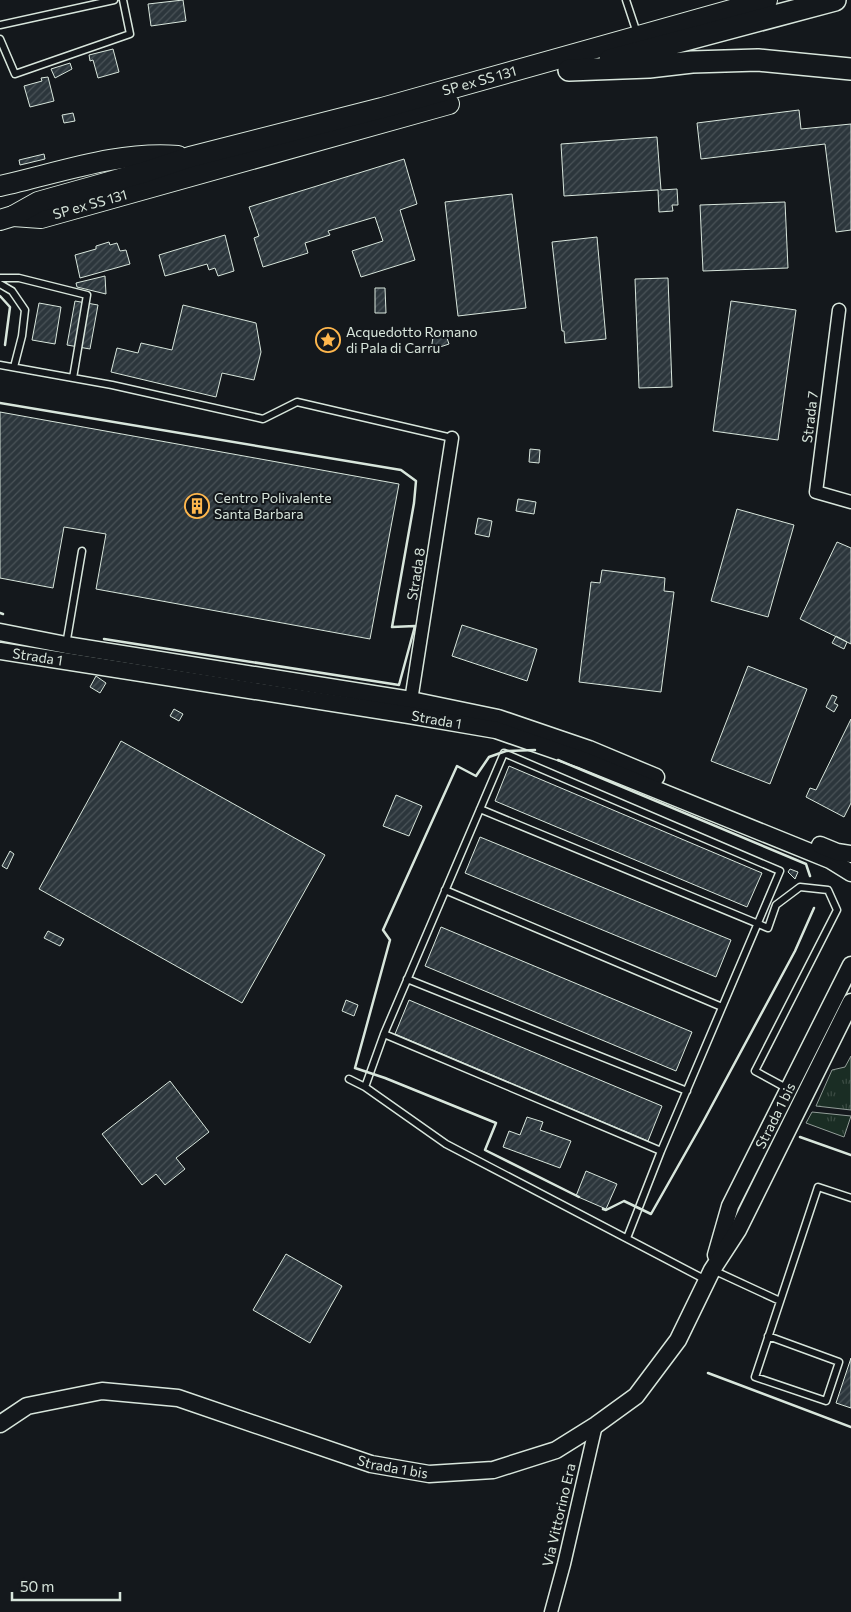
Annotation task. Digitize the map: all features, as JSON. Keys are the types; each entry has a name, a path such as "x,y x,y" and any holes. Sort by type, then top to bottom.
{"highway":[{"path":"569,70 835,0"},
{"path":"569,70 758,60 851,69"}],"main road":[{"name":"SP ex SS 131","path":"7,218 38,202 145,172 190,157 382,108 767,0"},
{"name":"SP ex SS 131","path":"7,218 41,218 69,211 569,70"},
{"path":"0,186 111,159 156,154 190,157"}],"street":[{"name":"Strada 7","path":"840,310 816,492 851,502"},
{"name":"Strada 8","path":"410,707 452,438"},
{"name":"Strada 1","path":"0,632 410,707 496,730 583,760 830,860 851,873"},
{"name":"Strada 1","path":"0,651 498,718 589,749 837,852 851,854"},
{"name":"Strada 1 bis","path":"710,1275 730,1206 851,965"},
{"name":"Strada 1 bis","path":"0,1424 27,1406 102,1391 178,1398 371,1464 429,1474 493,1470 556,1450 596,1425 636,1396 678,1340 710,1275 738,1230 851,1002"},
{"name":"Via Vittorino Era","path":"551,1612 596,1425"}],"lane":[{"path":"0,25 114,0"},
{"path":"0,39 16,74 130,34 123,0"},
{"path":"626,0 638,36"},
{"path":"0,278 19,278 87,295 73,378"},
{"path":"0,284 12,291 25,310 22,336 14,367"},
{"path":"0,365 112,385 262,419 297,402 452,438"},
{"path":"66,645 82,551"},
{"path":"365,1087 384,1034 504,753 780,871 686,1091 627,1238"},
{"path":"480,810 768,928 776,905 800,887 828,890 837,910 755,1071 805,1097"},
{"path":"445,890 722,1007"},
{"path":"407,979 686,1091"},
{"path":"384,1034 661,1151"},
{"path":"349,1079 365,1087 446,1144 627,1238 710,1275 780,1301"},
{"path":"768,1336 839,1362 826,1401 755,1377 768,1336 818,1187 851,1198"}],"green space":[{"path":"851,1056 851,1110 816,1106 832,1070 845,1067"},
{"path":"812,1112 851,1116 844,1137 806,1123"}],"building":[{"path":"183,0 186,21 151,26 148,4"},
{"path":"113,49 119,72 98,78 93,60 90,61 89,55"},
{"path":"70,63 72,69 55,78 51,69"},
{"path":"48,77 54,101 30,107 24,86 42,81 41,78"},
{"path":"799,110 801,129 851,124 851,230 836,232 825,144 701,159 697,123"},
{"path":"73,113 75,121 64,123 62,115"},
{"path":"657,137 661,190 677,189 678,205 672,205 673,211 659,212 658,190 564,196 561,144"},
{"path":"44,154 45,159 20,165 19,160"},
{"path":"404,159 417,204 400,210 415,260 361,277 352,251 383,241 375,217 328,231 330,235 305,243 308,253 263,267 254,238 259,236 249,207"},
{"path":"512,194 526,308 458,316 445,202"},
{"path":"785,202 788,268 703,271 700,205"},
{"path":"225,235 234,271 218,276 215,268 209,270 207,264 165,276 159,255"},
{"path":"597,237 606,339 565,343 552,242"},
{"path":"109,242 110,245 117,243 120,251 126,250 130,264 80,278 75,255 96,249 96,246"},
{"path":"105,276 106,294 77,287 76,283"},
{"path":"668,278 672,387 639,388 635,279"},
{"path":"375,288 385,288 386,313 375,313"},
{"path":"75,301 98,305 90,349 67,345"},
{"path":"731,301 796,310 778,440 713,431"},
{"path":"39,303 61,307 55,344 32,340"},
{"path":"183,305 256,323 261,352 254,380 222,373 216,397 111,372 117,348 138,353 141,343 172,350"},
{"path":"445,332 449,344 431,350 433,337"},
{"name":"Centro Polivalente Santa Barbara","path":"0,412 399,484 370,639 96,589 106,534 64,527 53,588 0,578"},
{"path":"530,449 540,450 539,463 529,462"},
{"path":"518,499 536,502 534,514 516,511"},
{"path":"737,509 794,525 768,617 711,601"},
{"path":"478,518 492,521 489,537 475,534"},
{"path":"837,542 851,548 851,644 800,619"},
{"path":"602,570 665,578 664,591 674,592 661,692 579,682 591,582 600,583"},
{"path":"462,625 537,649 527,681 452,656"},
{"path":"836,636 847,642 844,649 832,643"},
{"path":"748,666 807,689 770,784 711,761"},
{"path":"96,676 106,683 100,693 90,687"},
{"path":"832,695 837,697 834,703 838,705 834,712 826,707"},
{"path":"174,709 183,714 179,721 170,716"},
{"path":"851,719 851,803 844,817 806,797 810,788 816,790"},
{"path":"121,741 325,855 242,1003 39,889"},
{"path":"509,766 762,873 747,907 495,801"},
{"path":"396,795 422,806 409,836 383,826"},
{"path":"480,837 731,940 716,977 465,873"},
{"path":"10,851 14,854 7,869 2,866"},
{"path":"790,869 798,872 795,879 788,872"},
{"path":"441,927 692,1032 676,1071 425,966"},
{"path":"48,931 64,939 60,946 44,938"},
{"path":"346,1000 358,1005 354,1016 342,1011"},
{"path":"409,1000 662,1106 648,1141 395,1034"},
{"path":"170,1081 209,1132 176,1158 185,1169 165,1185 156,1174 142,1185 102,1134"},
{"path":"527,1117 543,1122 540,1130 571,1141 560,1168 503,1147 509,1131 520,1135"},
{"path":"586,1171 617,1184 606,1209 576,1196"},
{"path":"286,1254 342,1286 310,1343 253,1310"},
{"path":"851,1358 851,1408 836,1403"}],"wall":[{"path":"0,296 10,307 5,345"},
{"path":"0,403 401,470 416,481 414,503 392,627 415,626 399,685 104,639"},
{"path":"535,750 506,751 489,757 476,776 457,766 383,930 390,940 355,1068 385,1078 496,1123 485,1150 579,1197"},
{"path":"558,760 806,864 810,876"},
{"path":"603,1209 606,1210 624,1201 651,1214 795,951 814,908"},
{"path":"800,1137 851,1155"},
{"path":"708,1373 851,1427"}],"place":[{"name":"Acquedotto Romano di Pala di Carru","path":"328,340"},
{"name":"Centro Polivalente Santa Barbara","path":"197,506"}]}
